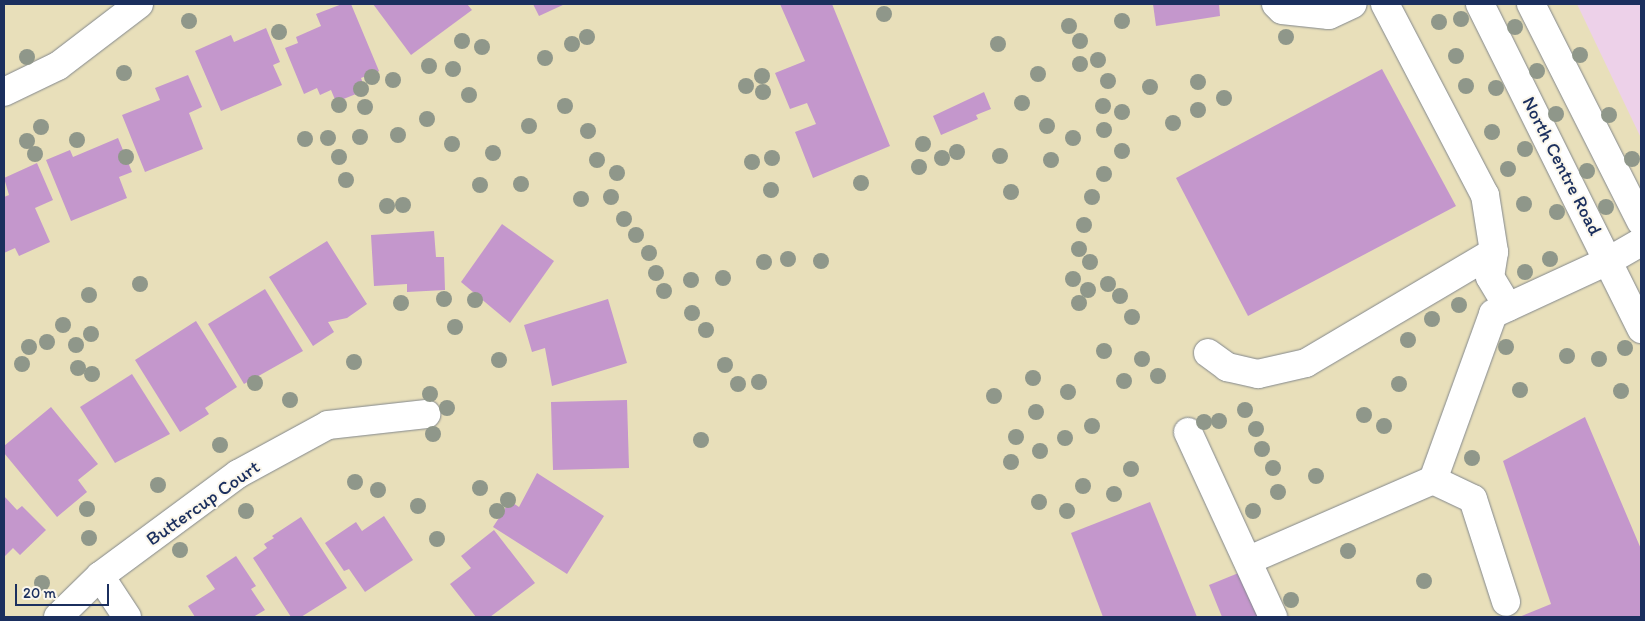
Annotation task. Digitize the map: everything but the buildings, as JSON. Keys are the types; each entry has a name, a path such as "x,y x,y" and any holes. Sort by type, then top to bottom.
{"street":[{"path":"4,92 58,66 139,4"},
{"path":"1276,4 1282,10 1329,15 1353,4"},
{"path":"1385,4 1485,195 1494,252 1490,277 1508,307"},
{"name":"North Centre Road","path":"1480,4 1610,260 1641,329"},
{"path":"1531,4 1641,222"},
{"path":"1249,560 1433,480 1493,314 1610,260 1641,242"},
{"path":"1208,353 1227,367 1258,374 1306,363 1494,252"},
{"name":"Buttercup Court","path":"58,617 100,576 238,474 328,425 426,414"},
{"path":"1188,432 1249,560 1272,617"},
{"path":"1433,480 1473,499 1506,602"},
{"path":"100,576 127,617"}],"shaded area":[{"path":"1577,4 1641,4 1641,138"}]}
